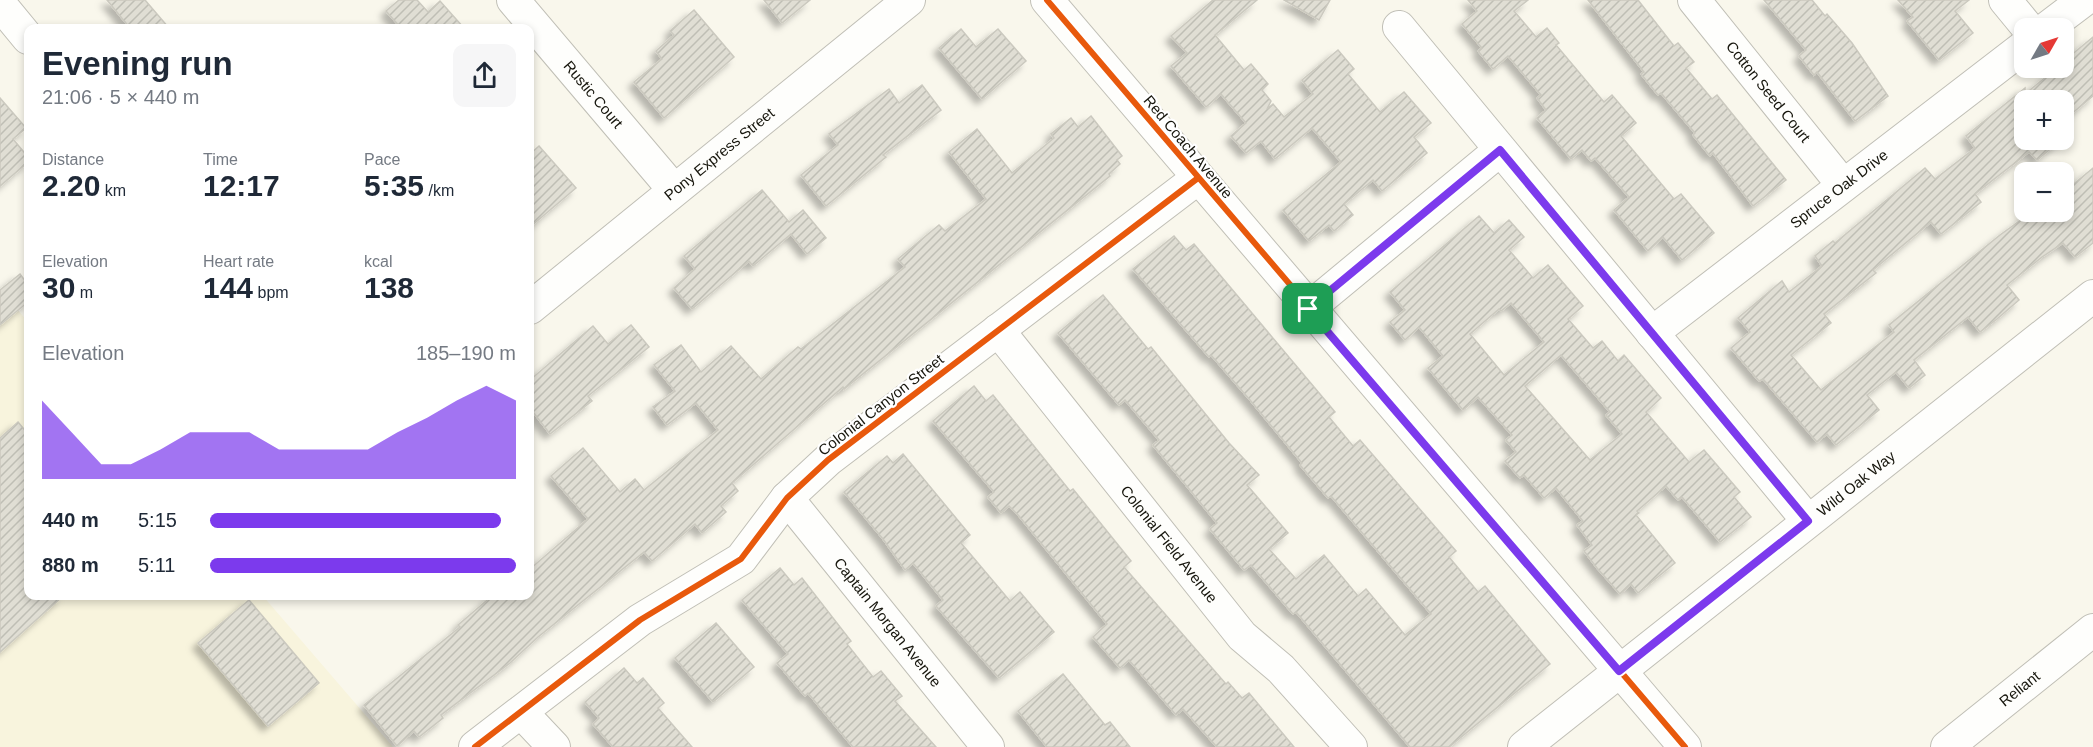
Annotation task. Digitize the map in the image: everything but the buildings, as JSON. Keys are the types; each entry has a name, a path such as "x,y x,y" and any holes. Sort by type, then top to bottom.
{"street":[{"name":"Rustic Court","path":"513,0 533,24"},
{"name":"Pony Express Street","path":"534,305 909,0"},
{"name":"Red Coach Avenue","path":"1047,0 1308,309 1685,747"},
{"name":"Cotton Seed Court","path":"1694,0 1843,185"},
{"path":"2005,0 2020,18"},
{"path":"2060,18 2084,0"},
{"path":"0,4 24,33"},
{"name":"Rustic Court","path":"534,25 674,190"},
{"path":"1399,27 1808,521"},
{"name":"Spruce Oak Drive","path":"1652,333 2014,54"},
{"path":"1308,309 1500,150"},
{"name":"Colonial Canyon Street","path":"475,747 640,620 741,559 787,498 828,460 1198,178"},
{"name":"Wild Oak Way","path":"1524,747 2093,296"},
{"name":"Colonial Field Avenue","path":"998,330 1242,636 1281,669 1351,747"},
{"name":"Captain Morgan Avenue","path":"787,498 988,747"},
{"name":"Reliant","path":"1947,747 2093,630"},
{"path":"521,711 554,747"}],"shaded area":[{"path":"0,289 24,317 24,600 266,600 393,747 0,747"}],"cycle path":[{"path":"1047,0 1685,747"},
{"path":"475,747 640,620 741,559 787,498 828,460 1198,178"}],"route":[{"path":"1500,150 1808,521 1619,671 1308,309 1500,150"}]}
